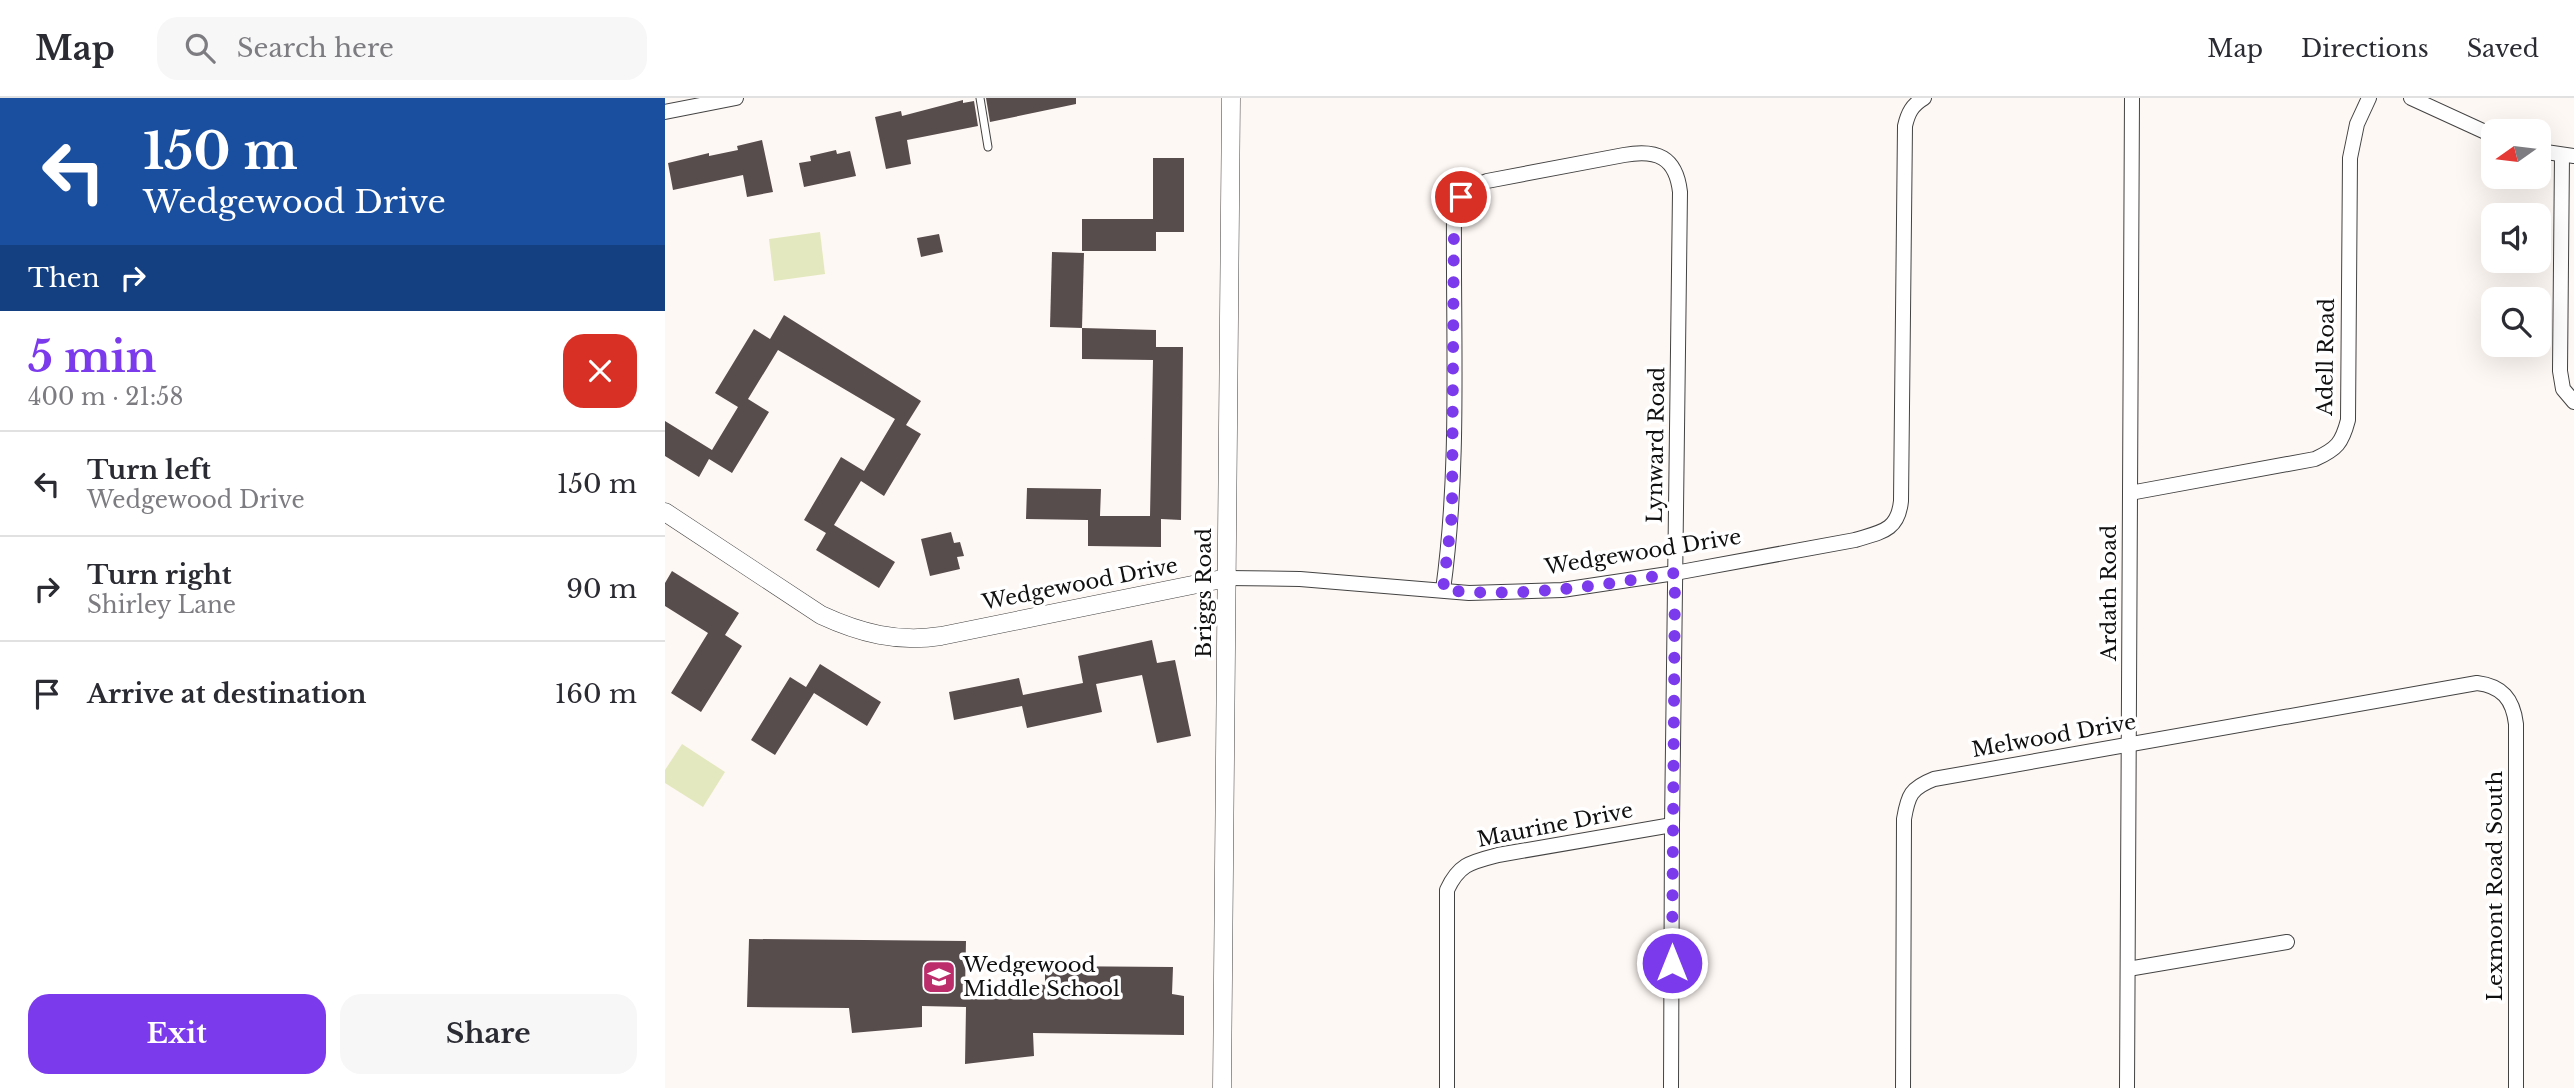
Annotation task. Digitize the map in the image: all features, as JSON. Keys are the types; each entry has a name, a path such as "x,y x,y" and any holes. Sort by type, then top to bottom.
{"street":[{"path":"665,112 736,98"},
{"name":"Briggs Road","path":"1222,1088 1231,98"},
{"name":"Wedgewood Drive","path":"665,512 821,615 855,629 895,638 914,639 941,636 1227,578 1300,579 1469,593 1562,590 1675,573 1855,540 1884,531 1900,513 1905,126 1908,114 1915,104 1924,98"},
{"name":"Ardath Road","path":"2127,1088 2133,98"},
{"name":"Adell Road","path":"2130,492 2315,459 2332,452 2343,438 2348,420 2350,159 2357,124 2369,98"},
{"path":"2411,98 2481,130"},
{"name":"Lynward Road","path":"1443,590 1452,514 1456,207 1472,186 1487,181 1638,152 1652,153 1669,163 1678,181 1671,1088"},
{"path":"2568,156 2560,371 2563,389 2574,402"},
{"name":"Melwood Drive","path":"1903,1088 1904,819 1907,801 1918,786 1934,779 2467,684 2487,685 2500,690"},
{"name":"Lexmont Road South","path":"2500,690 2513,704 2516,724 2516,1088"},
{"name":"Maurine Drive","path":"1447,1088 1447,890 1455,874 1475,861 1498,855 1672,825"},
{"path":"2128,969 2287,942"}],"lane":[{"path":"979,98 988,147"}],"green space":[{"path":"820,232 825,274 774,281 769,239"},
{"path":"682,744 725,772 703,807 665,783 665,770"}],"building":[{"path":"986,98 1076,98 1076,104 990,122"},
{"path":"963,100 963,103 974,101 978,126 907,140 911,164 886,169 875,117 901,111 902,116"},
{"path":"762,140 773,192 747,197 743,175 673,190 668,163 709,153 709,156 738,150 737,146"},
{"path":"836,150 837,154 850,151 856,176 804,187 799,163 811,161 810,156"},
{"path":"1153,158 1184,158 1184,232 1156,232 1156,251 1082,251 1082,219 1153,219"},
{"path":"939,234 943,252 921,257 917,238"},
{"path":"1052,252 1084,253 1082,328 1050,327"},
{"path":"784,315 921,401 906,425 921,434 884,496 861,481 834,525 895,562 879,588 816,550 826,533 804,520 841,457 864,471 895,419 778,350 748,399 769,412 732,473 709,459 699,477 665,456 665,421 712,450 738,407 715,393 754,329 770,339"},
{"path":"1082,328 1156,330 1156,347 1183,347 1181,520 1161,519 1161,547 1088,546 1088,520 1026,519 1027,488 1101,489 1100,516 1150,516 1153,360 1082,359"},
{"path":"951,532 954,543 960,542 964,556 957,557 960,569 930,576 921,539"},
{"path":"672,571 739,613 725,635 742,646 701,712 671,693 708,633 665,606 665,583"},
{"path":"1152,640 1157,663 1175,660 1191,736 1157,743 1142,675 1096,684 1102,712 1027,728 1022,706 954,720 949,692 1019,678 1023,695 1083,683 1078,656"},
{"path":"820,664 881,702 867,726 814,693 775,755 751,740 790,677 806,687"},
{"path":"749,939 966,941 965,990 1011,986 1012,982 1045,985 1045,966 1173,967 1172,994 1184,996 1184,1035 1033,1033 1034,1056 965,1064 966,1007 922,1006 922,1027 852,1033 849,1008 747,1007"}],"place":[{"name":"Wedgewood Middle School","path":"939,977"}],"route":[{"path":"1461,197 1454,216 1452,514 1443,590 1469,593 1562,590 1675,573 1672,963"}]}
